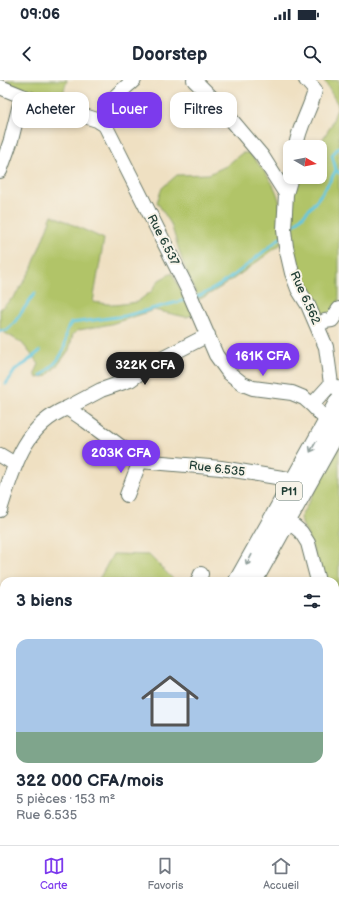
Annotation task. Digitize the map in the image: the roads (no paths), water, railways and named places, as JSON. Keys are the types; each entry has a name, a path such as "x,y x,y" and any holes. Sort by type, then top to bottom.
{"main road":[{"name":"P11","path":"255,577 335,428 339,401"},
{"name":"P11","path":"240,577 295,480 335,428"}],"street":[{"path":"121,92 134,80"},
{"path":"194,80 218,104 262,156 286,194"},
{"path":"298,140 300,129 313,100 312,83"},
{"path":"2,85 15,92"},
{"path":"0,171 14,128"},
{"name":"Rue 6.537","path":"107,128 196,306 216,355 229,373 242,384 254,388 292,393 304,398 335,428"},
{"name":"Rue 6.562","path":"289,184 286,194 284,230 292,273 298,289 308,305 326,347 335,387"},
{"path":"317,326 325,320 332,320 339,309"},
{"path":"0,510 15,464 27,441 42,423 102,390 130,380 154,363 208,336"},
{"path":"312,405 335,387"},
{"path":"67,408 140,461 127,494"},
{"path":"0,455 15,464"},
{"name":"Rue 6.535","path":"140,461 221,468 295,480"},
{"path":"287,520 301,532 308,543 317,577"}],"waterway":[{"path":"339,147 332,155 336,170 339,173"},
{"path":"289,229 316,202 336,170"},
{"path":"196,297 206,293 229,279 252,262 281,237"},
{"path":"0,331 7,330 14,323 35,293"},
{"path":"41,376 62,354 67,331 71,323 125,316 189,299"},
{"path":"6,384 16,369 40,351"}]}
